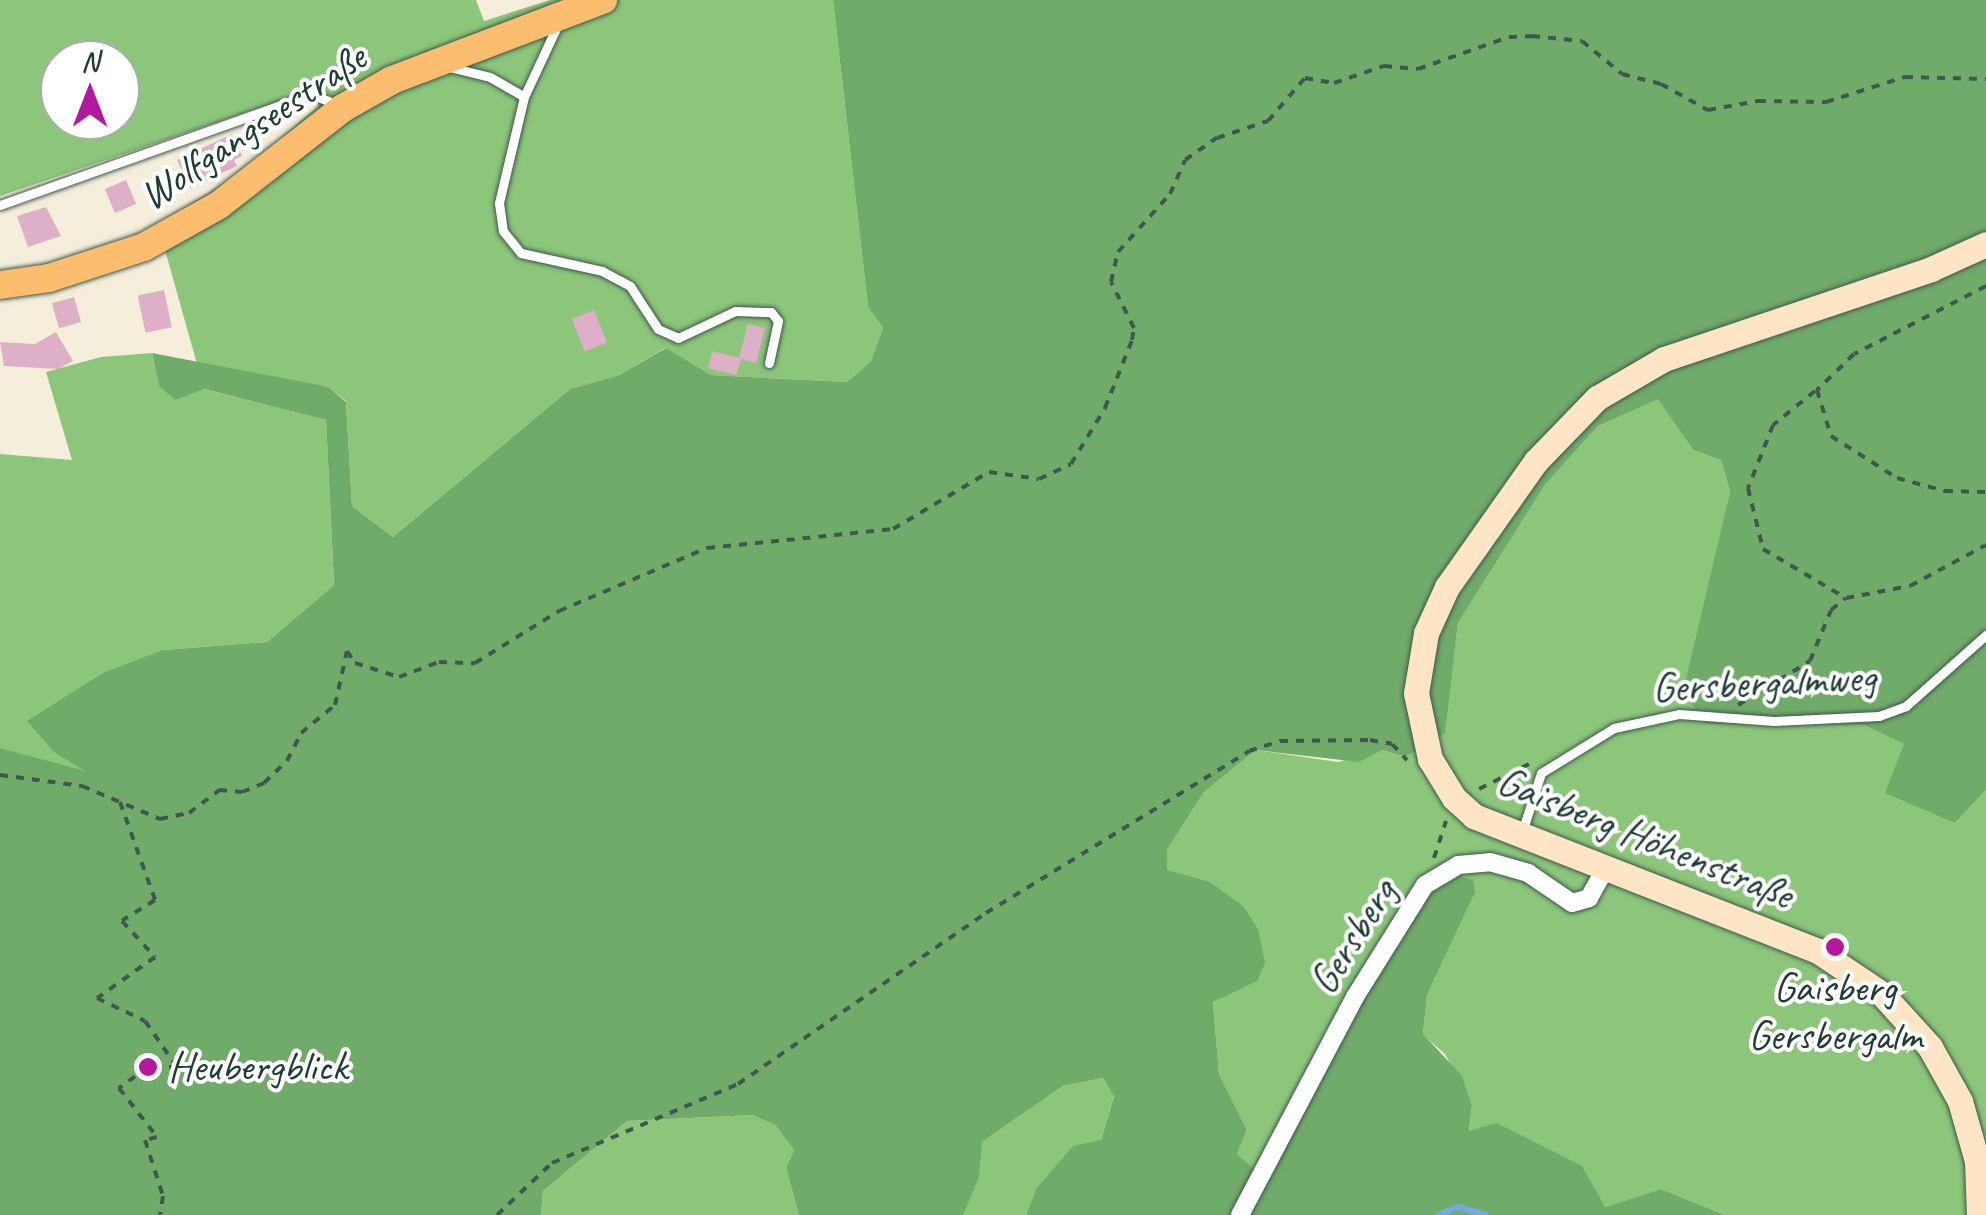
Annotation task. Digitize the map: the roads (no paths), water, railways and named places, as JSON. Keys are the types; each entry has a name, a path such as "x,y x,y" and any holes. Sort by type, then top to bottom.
{"main road":[{"name":"Wolfgangseestraße","path":"0,285 48,278 144,247 219,205 343,108 440,60 599,1"},
{"name":"Gaisberg Höhenstraße","path":"1980,1215 1973,1142 1940,1063 1896,1007 1833,958 1519,838 1454,798 1430,759 1416,702 1422,646 1447,586 1527,472 1583,410 1639,370 1930,269 1986,244"}],"street":[{"name":"Gersberg","path":"1240,1215 1355,998 1428,882 1458,864 1490,862 1536,877 1572,903 1589,898 1604,870"}],"lane":[{"path":"556,16 559,30 524,97 499,203 503,232 521,252 602,271 630,286 658,329 678,338 735,312 771,312 778,321 770,363"},
{"path":"440,60 448,70 490,77 524,97"},
{"path":"0,205 311,94 343,108"},
{"name":"Gersbergalmweg","path":"1519,838 1541,772 1569,751 1637,722 1726,715 1788,721 1879,716 1906,706 1986,635"}],"waterway":[{"path":"1438,1215 1458,1207 1486,1215"}],"place":[{"name":"Gaisberg Gersbergalm","path":"1835,947"},
{"name":"Heubergblick","path":"148,1067"}]}
